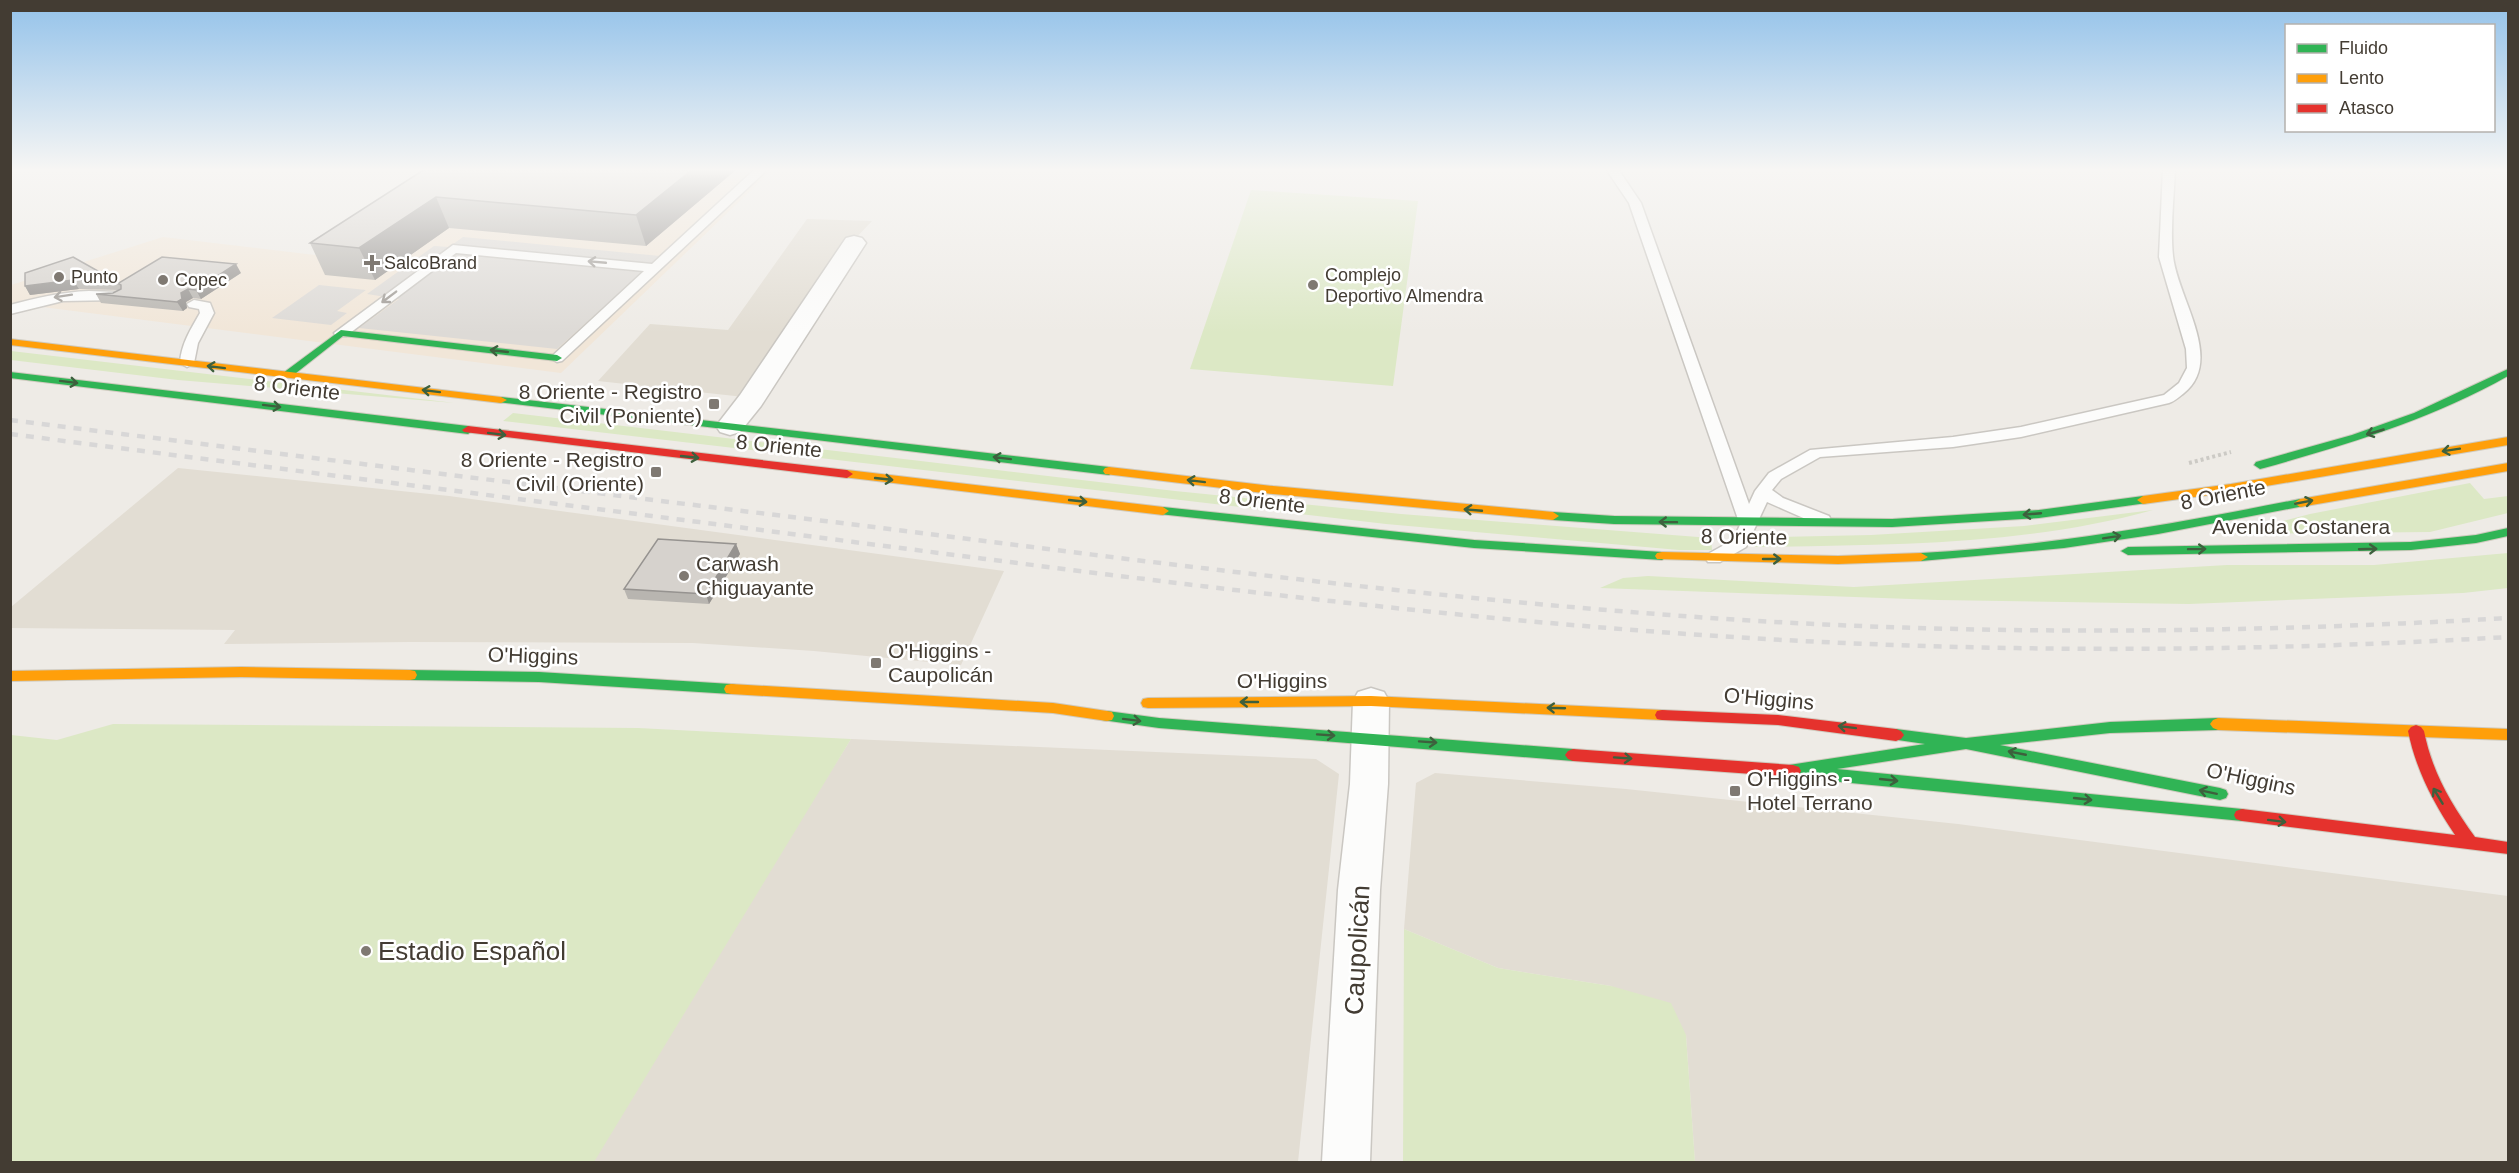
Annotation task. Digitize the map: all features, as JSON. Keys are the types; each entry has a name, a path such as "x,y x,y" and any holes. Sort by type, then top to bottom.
{"main road":[{"path":"287,375 341,333 557,357"},
{"name":"8 Oriente","path":"10,342 1357,500 1614,520 1830,523 1990,518 2273,481 2508,441"},
{"path":"542,371 557,357"},
{"path":"2246,469 2382,430 2422,416 2471,394 2508,372"},
{"name":"8 Oriente","path":"10,375 438,427 1413,539 1714,558 1949,556 2105,538 2386,486 2508,467"},
{"path":"491,411 510,400 522,389"},
{"path":"438,427 472,418"},
{"path":"2132,501 2223,475"},
{"name":"Avenida Costanera","path":"1949,556 2247,548 2384,548 2451,543 2508,532"},
{"name":"O'Higgins","path":"10,676 241,672 539,677 1053,708 1159,723 1370,719 1778,720 1968,744 2231,796"},
{"name":"O'Higgins","path":"1053,708 1130,704 1370,719 1789,771 2198,810 2508,848"},
{"path":"1789,771 1968,744 2097,727 2144,724 2416,730 2508,735"},
{"path":"2416,730 2420,759 2426,774 2449,814 2471,844"},
{"name":"O'Higgins","path":"2275,805 2471,844"}],"street":[{"path":"730,426 751,400 854,243"},
{"name":"Caupolicán","path":"1346,1162 1359,890 1369,784 1370,719"}],"lane":[{"path":"557,357 703,224"},
{"path":"1643,224 1747,523"},
{"path":"1714,558 1740,543 1763,491 1775,476 1816,453 1953,442 2021,432 2169,398 2185,386 2194,368 2193,349 2166,257 2167,224"},
{"path":"341,333 453,249 655,268"},
{"path":"10,310 64,295 86,293 118,296"},
{"path":"187,363 187,355 193,338 207,313 205,306 194,304"},
{"path":"1763,491 1777,502 1830,523"}],"path":[{"path":"2189,463 2234,452"}],"shaded area":[{"path":"401,224 716,224 561,373 11,303 11,285 163,237 349,259"},
{"path":"804,224 869,224 853,241 744,397 598,381 650,324 728,330"},
{"path":"463,237 660,256 557,349 359,328 399,299 367,294 434,246 449,247"},
{"path":"319,285 366,290 337,311 347,313 331,325 272,318"},
{"path":"178,468 449,496 1004,571 961,665 814,651 693,643 224,644 235,630 11,628 11,607"},
{"path":"851,739 1316,759 1339,774 1298,1162 587,1162"},
{"path":"1435,773 1626,789 1958,824 2508,896 2508,1162 1695,1162 1686,1035 1611,986 1498,968 1404,929 1416,783"}],"green space":[{"name":"Complejo Deportivo Almendra","path":"1240,224 1415,224 1393,386 1190,369"},
{"path":"11,351 455,403 178,380 11,360"},
{"path":"513,413 1175,491 1401,514 1711,538 1712,550 1679,550 1386,524 503,421"},
{"path":"2470,483 2484,499 2508,496 2508,513 2430,532 2233,534 2310,514"},
{"path":"2153,510 2055,531 2005,537 1905,544 1754,547 1774,537 1871,535 2024,526"},
{"path":"2508,553 2508,588 2463,593 2189,604 1938,600 1600,588 1623,578 1648,576 1854,587 2227,565 2374,565"},
{"name":"Estadio Español","path":"113,724 638,728 851,739 594,1162 11,1162 11,735 57,740"},
{"path":"1404,929 1498,968 1611,986 1671,1003 1686,1035 1695,1162 1403,1162"}],"building":[{"path":"340,224 396,224 359,248 310,243"},
{"path":"73,257 119,283 162,257 236,264 196,290 188,289 181,293 182,299 177,302 96,294 113,293 121,289 121,285 113,281 73,280 25,286 25,273"},
{"name":"Carwash Chiguayante","path":"658,539 736,544 706,594 624,589"}],"railway":[{"path":"10,420 1193,567 1512,602 1619,611 1824,624 2020,630 2313,627 2508,618"},
{"path":"10,434 1190,585 1556,624 1802,641 2067,649 2243,648 2508,637"}],"traffic: fast":[{"path":"287,375 341,333 557,358"},
{"path":"2260,465 2387,427 2449,403 2508,372"},
{"path":"10,375 468,430"},
{"path":"501,400 1109,471"},
{"path":"1553,516 1614,520 1892,523 2039,514 2143,500"},
{"path":"1921,557 2016,550 2111,538 2300,503"},
{"path":"1163,511 1474,544 1662,556"},
{"path":"2128,551 2411,546 2476,539 2508,532"},
{"path":"410,675 539,677 731,689"},
{"path":"1107,716 1159,723 1573,755"},
{"path":"1789,771 2056,732 2164,724 2218,724"},
{"path":"1896,735 1968,744 2220,794"},
{"path":"1793,771 2242,815"}],"traffic: slow":[{"path":"10,342 501,400"},
{"path":"2143,500 2231,488 2508,441"},
{"path":"2300,503 2508,467"},
{"path":"1109,471 1273,490 1553,516"},
{"path":"847,474 1163,511"},
{"path":"1662,556 1838,560 1921,557"},
{"path":"10,676 241,672 410,675"},
{"path":"731,689 1053,708 1107,716"},
{"path":"1148,703 1371,701 1662,715"},
{"path":"2218,724 2508,735"}],"traffic: jam":[{"path":"468,430 847,474"},
{"path":"1662,715 1778,720 1896,735"},
{"path":"2416,731 2429,777 2452,818 2471,844"},
{"path":"1573,755 1793,771"},
{"path":"2242,815 2508,848"}],"place":[{"name":"SalcoBrand","path":"372,263"},
{"name":"Punto","path":"59,277"},
{"name":"Copec","path":"163,280"},
{"name":"Complejo Deportivo Almendra","path":"1313,285"},
{"name":"8 Oriente - Registro Civil (Poniente)","path":"714,404"},
{"name":"8 Oriente - Registro Civil (Oriente)","path":"656,472"},
{"name":"Carwash Chiguayante","path":"684,576"},
{"name":"O'Higgins - Caupolicán","path":"876,663"},
{"name":"O'Higgins - Hotel Terrano","path":"1735,791"},
{"name":"Estadio Español","path":"366,951"}]}
